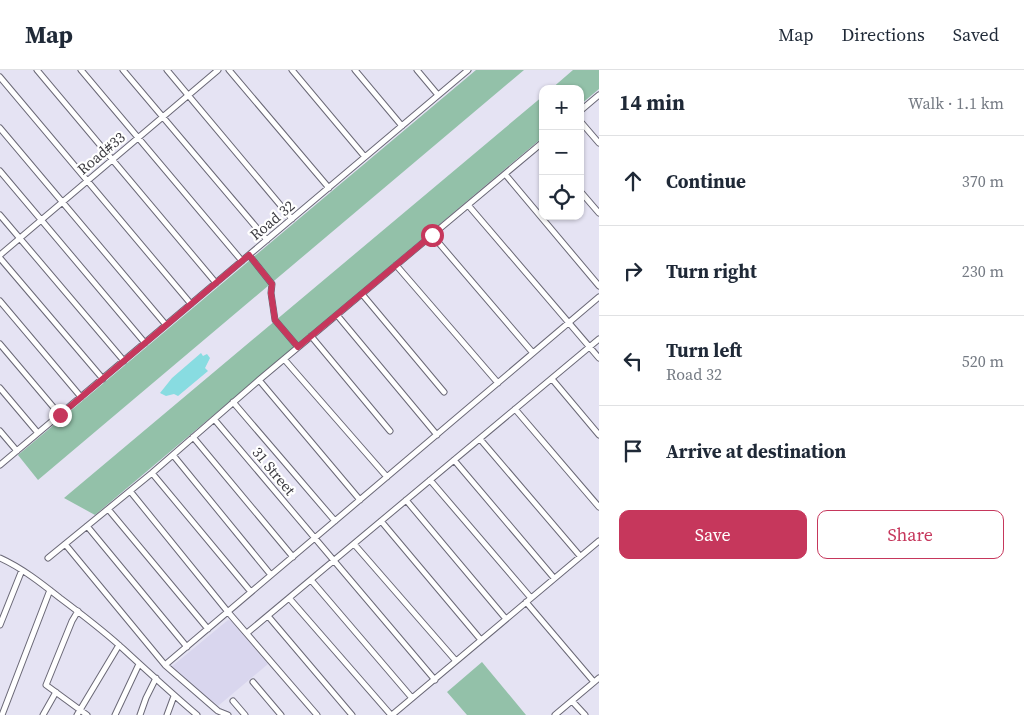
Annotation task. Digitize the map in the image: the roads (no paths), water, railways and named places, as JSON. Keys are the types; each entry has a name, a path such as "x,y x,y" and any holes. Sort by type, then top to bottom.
{"street":[{"path":"37,70 216,283"},
{"path":"81,70 242,261"},
{"path":"123,70 267,240"},
{"path":"166,70 292,219"},
{"name":"Road#33","path":"0,256 218,70"},
{"path":"229,70 329,188"},
{"path":"292,70 365,157"},
{"path":"355,70 402,126"},
{"path":"417,70 438,95"},
{"name":"Road 32","path":"0,466 468,70"},
{"path":"0,77 192,304"},
{"path":"584,108 599,95"},
{"path":"584,126 599,143"},
{"path":"0,128 166,325"},
{"path":"48,558 152,473 258,380 539,147"},
{"path":"0,171 145,343"},
{"path":"505,174 599,286"},
{"path":"584,196 599,213"},
{"path":"468,205 599,358"},
{"path":"0,215 124,361"},
{"path":"432,235 533,353"},
{"path":"249,255 272,284 271,293 275,320 298,347"},
{"path":"0,256 103,379"},
{"path":"396,265 498,383"},
{"path":"362,294 444,392"},
{"path":"165,665 599,298"},
{"path":"0,301 81,397"},
{"path":"336,315 437,435"},
{"path":"311,336 390,430"},
{"path":"247,634 599,339"},
{"path":"0,344 60,415"},
{"path":"284,359 387,478"},
{"path":"552,379 599,434"},
{"path":"258,380 360,500"},
{"path":"0,388 38,433"},
{"path":"233,402 335,521"},
{"path":"515,409 599,507"},
{"name":"31 Street","path":"214,419 435,680"},
{"path":"0,431 17,451"},
{"path":"193,437 293,557"},
{"path":"480,439 580,556"},
{"path":"173,455 271,575"},
{"path":"454,460 554,578"},
{"path":"152,473 251,592"},
{"path":"430,480 528,600 597,680 555,715"},
{"path":"130,490 228,612 317,715"},
{"path":"406,500 506,619"},
{"path":"108,508 208,629"},
{"path":"381,521 481,640"},
{"path":"87,526 186,647"},
{"path":"289,598 391,715 435,680 599,540"},
{"path":"65,544 165,665 218,711 228,715"},
{"path":"354,544 456,661"},
{"path":"0,558 22,570 78,611 197,715"},
{"path":"0,625 22,570"},
{"path":"311,580 412,698"},
{"path":"2,715 50,590"},
{"path":"78,611 72,621 46,685 79,712 88,715"},
{"path":"268,616 352,715"},
{"path":"79,712 119,645"},
{"path":"115,715 139,664"},
{"path":"140,715 156,678"},
{"path":"253,682 281,715"},
{"path":"43,715 56,692"},
{"path":"166,715 174,696"},
{"path":"234,701 245,715"},
{"path":"572,701 585,715"}],"water":[{"path":"201,353 203,356 207,354 210,358 205,368 208,371 178,396 174,394 166,396 160,393 172,378"}]}
